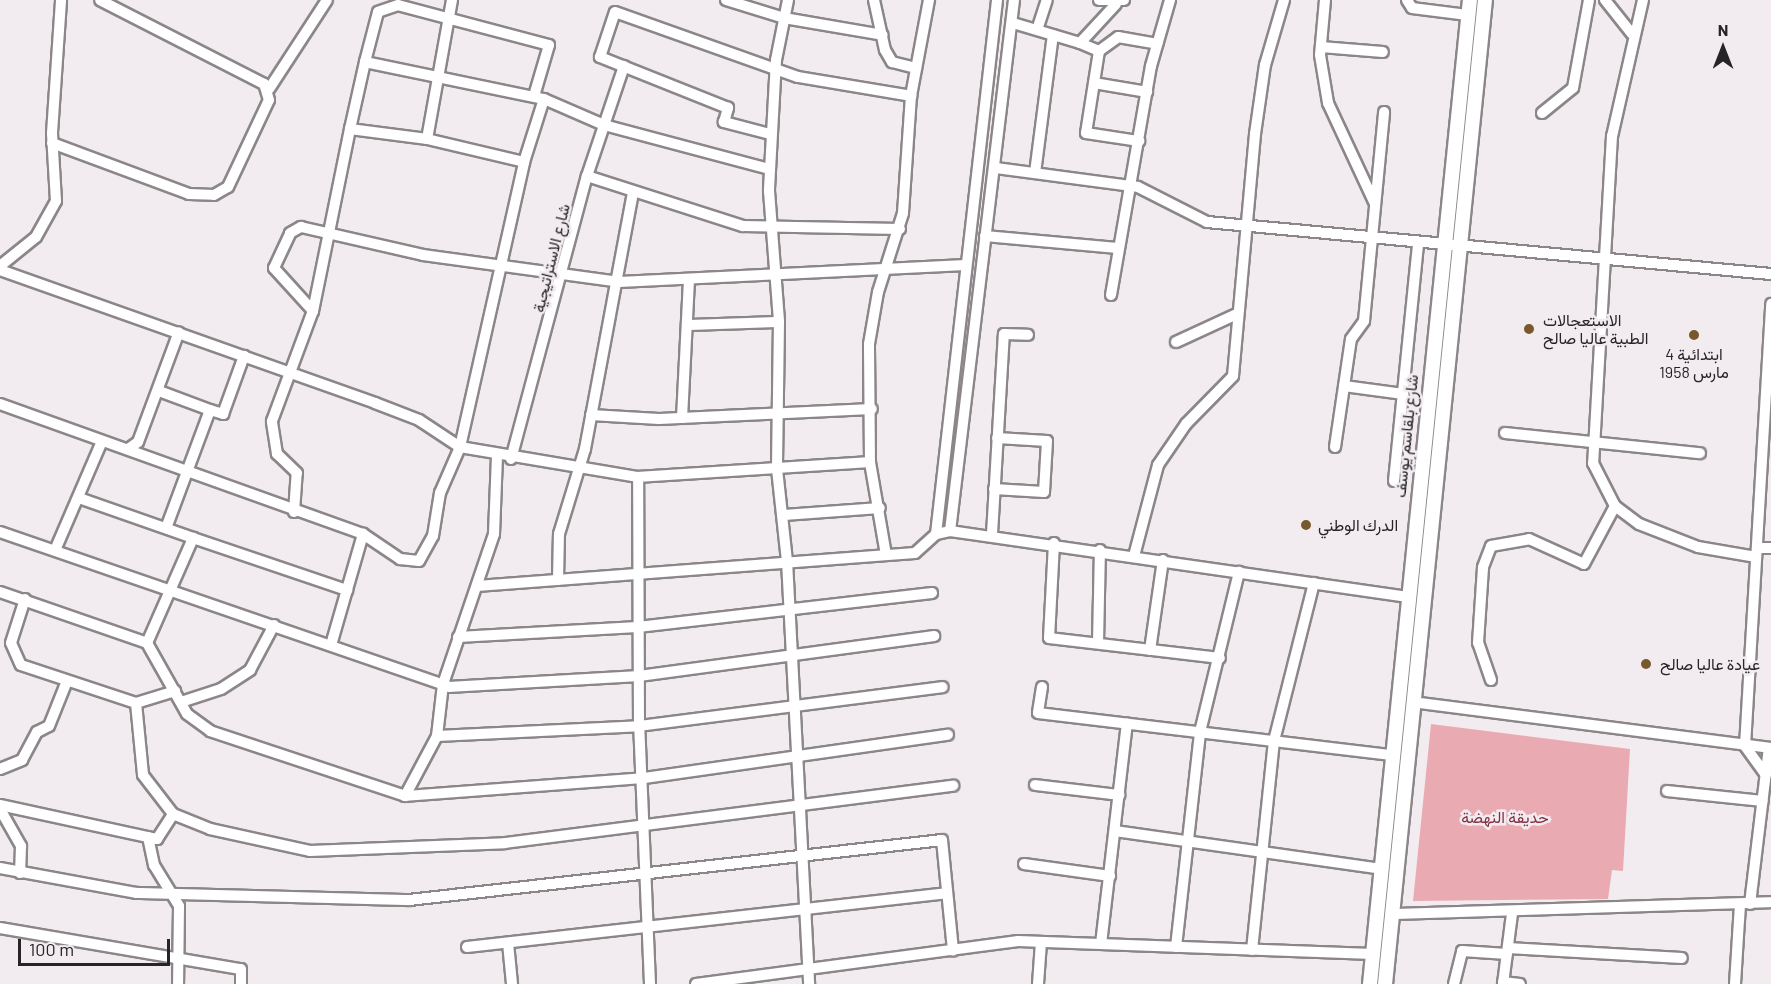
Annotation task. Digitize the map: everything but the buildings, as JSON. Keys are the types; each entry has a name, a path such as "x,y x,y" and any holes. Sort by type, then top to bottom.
{"main road":[{"name":"شارع بلقاسم يوسف","path":"1385,984 1412,702 1470,0"},
{"name":"شارع بلقاسم يوسف","path":"1370,984 1406,597 1450,246 1485,0"}],"street":[{"path":"61,0 52,143 56,201 36,237 0,268 419,420 460,447 497,457 639,477 870,462"},
{"path":"100,0 269,89"},
{"path":"52,143 189,194 214,195 228,187 269,89 327,0"},
{"path":"427,139 450,22 452,0"},
{"path":"726,0 784,18 883,35"},
{"path":"788,0 776,68 769,169 771,229 779,322 777,469 784,515 787,561 809,984"},
{"path":"874,0 892,62 916,68"},
{"path":"886,555 880,508 870,462 872,409 869,344 886,269 900,229 911,96 929,0"},
{"path":"936,534 997,0"},
{"path":"950,531 985,236 996,168 1014,0"},
{"path":"1038,27 1047,0"},
{"path":"1099,0 1120,2"},
{"path":"1111,295 1117,248 1132,186 1147,92 1157,44 1170,0"},
{"path":"1134,556 1158,465 1186,424 1233,376 1243,225 1265,65 1284,0"},
{"path":"1325,0 1321,47 1335,123 1375,204"},
{"path":"1407,0 1412,8 1468,15"},
{"path":"1542,113 1573,88 1589,0"},
{"path":"1605,0 1632,34"},
{"path":"1643,0 1632,34 1612,136 1590,439 1602,487 1616,506 1669,538 1756,552 1771,548"},
{"path":"1080,43 1120,2"},
{"path":"0,404 128,449 294,512 363,534 400,559 419,561 433,536 440,493 460,447 503,263 549,45 450,22 394,3 378,12 327,234 313,311 288,372 272,421 277,454 297,473 294,512"},
{"path":"770,134 724,122 728,108 600,57 615,12 798,77 911,96"},
{"path":"1013,23 1038,27 1053,35 1099,51"},
{"path":"1035,173 1053,35"},
{"path":"1139,141 1086,133 1099,51 1118,37 1157,44"},
{"path":"1321,47 1383,52"},
{"path":"365,62 539,98 604,124 769,169"},
{"name":"شارع الاستراتيجية","path":"511,459 564,273 587,176 624,66"},
{"path":"1094,83 1147,92"},
{"path":"1335,447 1351,339 1364,321 1384,112"},
{"path":"350,129 427,139 524,162"},
{"path":"996,168 1132,186 1197,218 1243,225 1602,261 1771,274"},
{"path":"587,176 685,211 771,229 900,229"},
{"path":"558,580 559,534 579,470 591,415 619,282 633,192"},
{"path":"313,311 274,268 295,229 423,255 503,263 619,282 689,281 966,265"},
{"path":"985,236 1117,248"},
{"path":"1394,482 1418,243"},
{"path":"682,418 689,281"},
{"path":"1766,775 1745,746 1771,304"},
{"path":"1176,342 1237,314"},
{"path":"687,325 779,322"},
{"path":"128,449 138,442 159,391 178,332"},
{"path":"992,534 1004,334 1028,335"},
{"path":"159,391 223,414 244,356"},
{"path":"1344,386 1403,394"},
{"path":"591,415 682,418 872,409"},
{"path":"166,528 210,410"},
{"path":"1505,433 1590,439 1700,453"},
{"path":"994,489 1044,492 1047,441 997,438"},
{"path":"56,548 102,441"},
{"path":"405,795 437,736 444,684 494,534 497,457"},
{"path":"639,477 636,578 639,726 644,778 646,828 644,876 650,984"},
{"path":"79,498 347,590"},
{"path":"1491,680 1478,644 1483,567 1491,546 1529,539 1584,564 1616,506"},
{"path":"784,515 880,508"},
{"path":"477,586 558,580 636,578 787,561 915,553 936,534 950,531 992,534 1406,597"},
{"path":"0,532 56,548 444,684 639,676 792,659 934,636"},
{"path":"331,645 363,534"},
{"path":"147,643 174,590 193,538"},
{"path":"1054,543 1049,638 1220,658"},
{"path":"1098,644 1100,550"},
{"path":"1150,650 1163,560"},
{"path":"1176,947 1200,732 1220,658 1239,572"},
{"path":"1252,950 1274,741 1314,583"},
{"path":"0,592 147,643 187,714 210,730 405,795 644,778 948,735"},
{"path":"458,637 638,627 932,593"},
{"path":"25,599 11,643 21,665 136,703 175,691"},
{"path":"181,702 221,690 250,670 274,625"},
{"path":"0,769 22,759 37,732 49,726 67,681"},
{"path":"437,736 639,726 794,709 943,687"},
{"path":"1042,687 1038,713 1392,755"},
{"path":"1412,702 1770,748 1765,809 1745,904 1735,984"},
{"path":"136,703 143,775 173,814 210,829 310,851 463,847 646,828 953,786"},
{"path":"1101,944 1127,724"},
{"path":"1035,785 1119,795"},
{"path":"1667,791 1765,809"},
{"path":"0,807 157,839 173,814"},
{"path":"0,807 21,846 20,873"},
{"path":"1115,831 1263,855 1381,869"},
{"path":"148,837 168,894 180,906 181,962 178,984"},
{"path":"0,868 20,873 168,894 409,900 644,876 942,840 953,950"},
{"path":"1024,864 1110,876"},
{"path":"467,947 647,930 946,893"},
{"path":"1392,914 1512,914 1771,902"},
{"path":"1512,914 1503,983 1520,984"},
{"path":"0,928 181,962 241,969 241,984"},
{"path":"696,984 808,971 953,950 1041,942 1373,954"},
{"path":"1038,984 1041,942"},
{"path":"508,943 512,984"},
{"path":"1454,984 1462,951 1682,958"}],"green space":[{"name":"حديقة النهضة","path":"1431,724 1630,749 1623,871 1612,870 1608,899 1413,901"}],"place":[{"name":"الاستعجالات الطبية عاليا صالح","path":"1529,329"},
{"name":"ابتدائية 4 مارس 1958","path":"1694,335"},
{"name":"الدرك الوطني","path":"1306,525"},
{"name":"عيادة عاليا صالح","path":"1646,664"}]}
